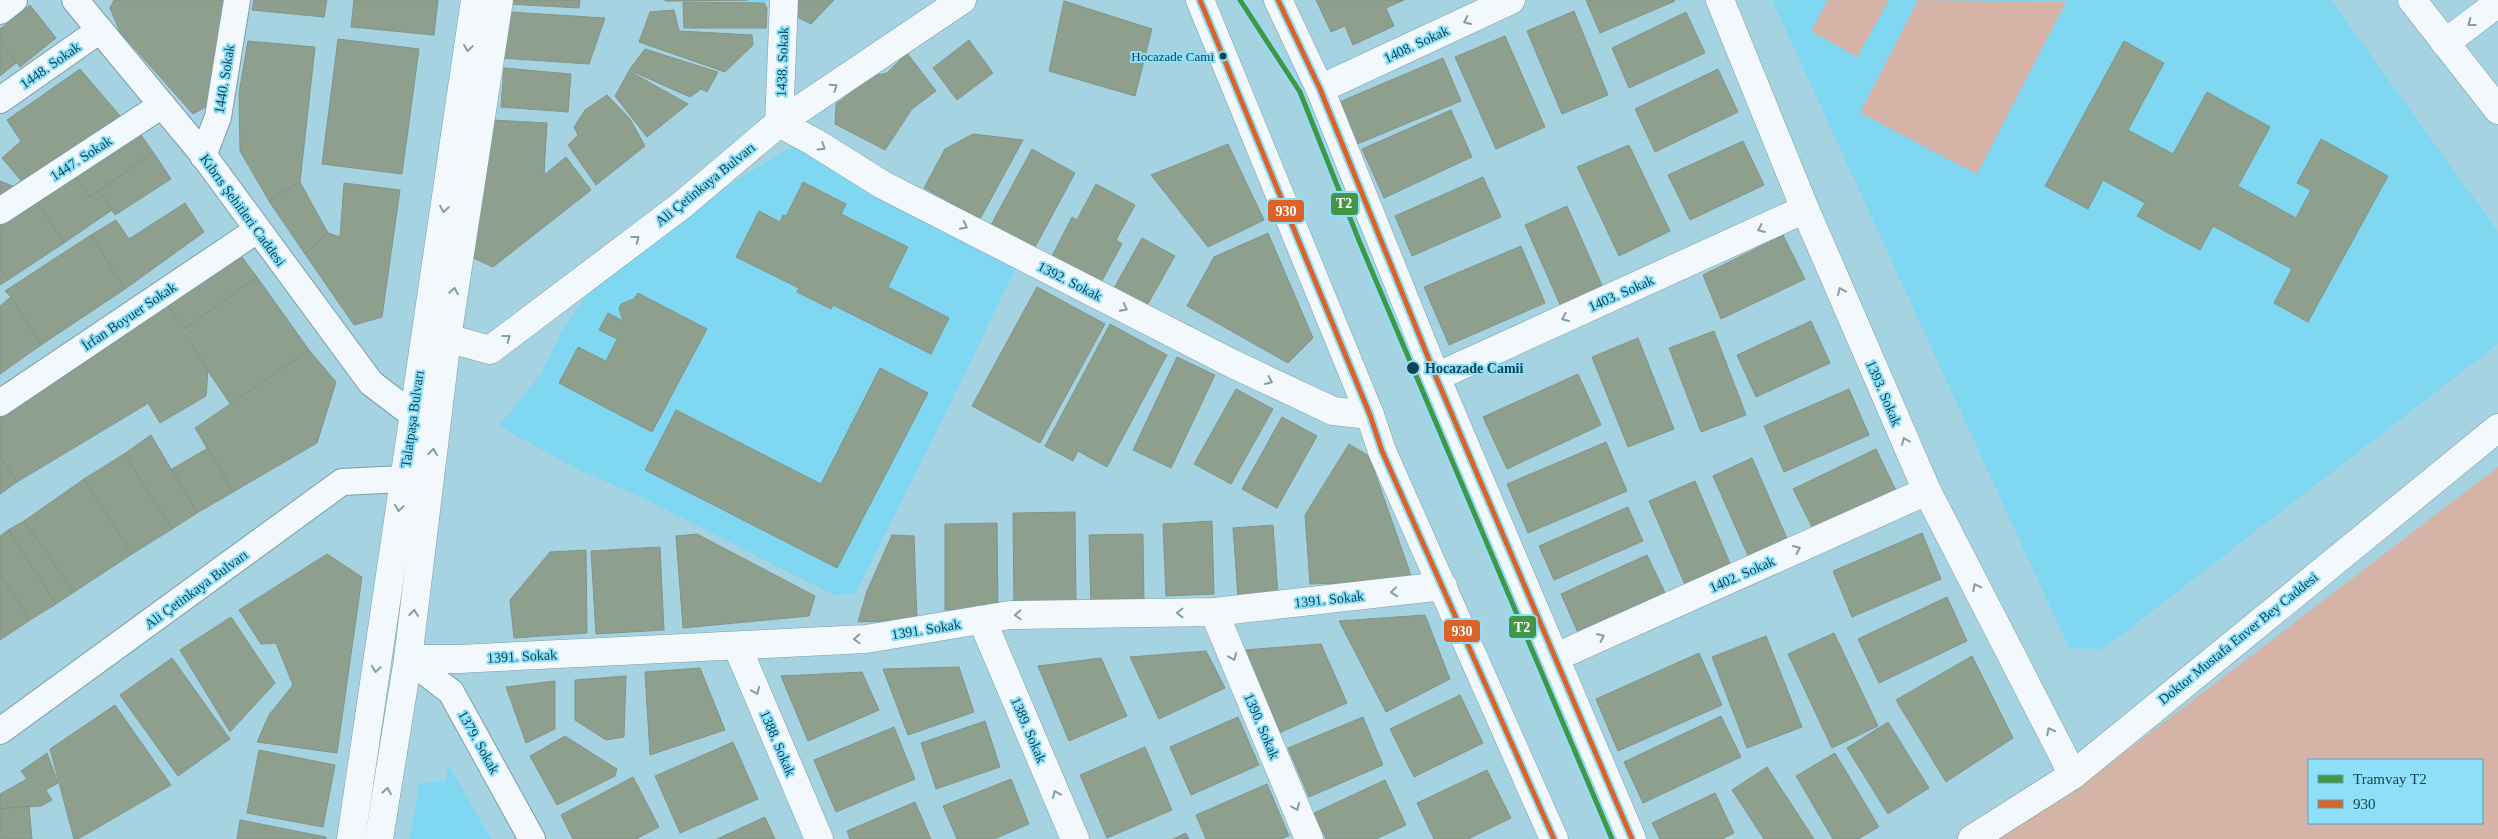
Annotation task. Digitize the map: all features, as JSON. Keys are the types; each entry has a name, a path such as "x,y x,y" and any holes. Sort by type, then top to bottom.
{"street":[{"path":"0,11 14,0"},
{"name":"Kıbrıs Şehitleri Caddesi","path":"75,0 203,156 371,384 413,415"},
{"name":"1440. Sokak","path":"203,156 218,117 237,0"},
{"name":"Talatpaşa Bulvarı","path":"351,839 475,0"},
{"name":"Talatpaşa Bulvarı","path":"379,839 408,659 447,338 499,0"},
{"name":"1438. Sokak","path":"779,124 784,0"},
{"name":"Ali Çetinkaya Bulvarı","path":"447,338 490,350 682,204 779,124 962,0"},
{"path":"1200,0 1370,415 1382,451 1554,839"},
{"path":"1278,0 1320,89 1436,377 1632,839"},
{"name":"1408. Sokak","path":"1320,89 1511,0"},
{"name":"1393. Sokak","path":"1720,0 1805,209 1927,491 2072,775"},
{"path":"2412,0 2498,110"},
{"path":"2445,43 2498,3"},
{"name":"1448. Sokak","path":"0,100 100,30"},
{"name":"1447. Sokak","path":"0,211 162,104"},
{"name":"1392. Sokak","path":"779,124 814,142 883,185 1233,364 1333,412 1370,415"},
{"name":"1403. Sokak","path":"1436,377 1805,209"},
{"name":"İrfan Boyuer Sokak","path":"0,403 257,230"},
{"name":"Doktor Mustafa Enver Bey Caddesi","path":"1972,839 2072,775 2498,428"},
{"name":"Ali Çetinkaya Bulvarı","path":"0,732 342,482 403,479"},
{"name":"1402. Sokak","path":"1556,657 1927,491"},
{"name":"1391. Sokak","path":"408,659 866,639 1010,615 1214,612 1443,586"},
{"name":"1390. Sokak","path":"1214,612 1309,839"},
{"name":"1389. Sokak","path":"982,620 1075,839"},
{"name":"1388. Sokak","path":"737,646 819,839"},
{"name":"1379. Sokak","path":"408,659 451,692 532,839"}],"shaded area":[{"path":"678,0 768,0 764,3 683,2"},
{"path":"1772,0 2331,0 2498,232 2498,344 2103,649 2069,648"},
{"path":"1828,0 1889,0 1857,57 1811,31"},
{"path":"1918,0 2066,2 1977,174 1860,113"},
{"path":"793,146 886,202 1019,261 949,407 855,594 834,595 641,497 579,470 499,426 540,375 561,333 585,297 714,194"},
{"path":"2498,467 2498,839 1993,839 2065,798"},
{"path":"448,764 491,839 410,839 419,783 446,781"}],"building":[{"path":"114,0 230,0 215,102 193,114 120,32 110,8"},
{"path":"254,0 327,0 324,17 252,10"},
{"path":"354,0 438,0 434,35 351,27"},
{"path":"508,0 580,0 579,8 507,4"},
{"path":"665,0 748,0 665,1"},
{"path":"788,0 834,0 811,24 789,13"},
{"path":"1316,0 1404,0 1386,8 1394,26 1353,45 1345,26 1331,32"},
{"path":"1586,0 1674,0 1675,1 1600,33"},
{"path":"1064,1 1152,29 1135,96 1049,71"},
{"path":"683,2 764,3 767,8 766,28 684,28"},
{"path":"30,5 56,38 20,67 0,42 0,29"},
{"path":"674,10 679,31 752,35 753,45 725,72 639,42 650,12"},
{"path":"1574,11 1608,95 1562,114 1527,31"},
{"path":"510,12 605,18 589,64 501,58"},
{"path":"1686,12 1705,53 1629,88 1612,48"},
{"path":"1505,36 1545,127 1496,149 1455,57"},
{"path":"338,39 419,49 402,174 322,164"},
{"path":"969,40 993,73 957,100 933,68"},
{"path":"248,41 315,47 300,182 269,201 240,151 239,93"},
{"path":"2124,41 2164,63 2128,130 2173,154 2207,92 2270,127 2238,186 2296,218 2311,190 2297,183 2321,139 2388,176 2308,322 2274,303 2292,269 2213,226 2200,250 2137,216 2145,203 2103,180 2088,209 2045,186"},
{"path":"0,43 16,63 0,76"},
{"path":"645,49 718,72 707,92 701,89 690,97 629,70"},
{"path":"907,53 936,91 912,109 885,150 835,124 836,104 873,76 887,73"},
{"path":"1443,58 1461,101 1355,145 1337,103"},
{"path":"504,68 571,74 568,112 501,107"},
{"path":"80,69 121,117 23,183 2,158 21,141 7,120"},
{"path":"1718,69 1738,112 1655,152 1635,109"},
{"path":"629,71 688,104 647,137 615,96"},
{"path":"607,95 630,119 645,146 596,185 568,145 578,135 574,127 585,110"},
{"path":"1451,110 1472,157 1384,198 1362,149"},
{"path":"492,120 547,123 544,175 566,157 591,190 493,267 471,257"},
{"path":"134,125 153,152 90,197 73,173"},
{"path":"973,134 1023,140 980,219 924,188 945,149"},
{"path":"1743,141 1764,185 1690,220 1668,175"},
{"path":"1228,144 1264,220 1208,247 1151,175"},
{"path":"1629,145 1670,231 1619,256 1577,167"},
{"path":"1032,149 1075,173 1034,249 991,225"},
{"path":"153,152 171,179 115,215 99,191"},
{"path":"73,173 90,197 99,191 112,210 64,243 35,199"},
{"path":"1483,177 1501,217 1412,256 1395,216"},
{"path":"0,181 22,190 0,205"},
{"path":"300,182 328,233 305,254 269,201"},
{"path":"803,182 846,204 841,214 908,247 888,287 949,318 931,354 833,305 831,309 797,292 799,288 736,257 759,211 780,222 783,215 786,216"},
{"path":"344,183 400,190 382,317 354,325 305,254 328,233 340,237"},
{"path":"1096,184 1135,205 1116,240 1122,244 1099,286 1050,260 1072,217 1077,220"},
{"path":"35,199 64,243 8,280 0,267 0,222"},
{"path":"185,203 204,232 125,289 91,235 116,220 129,239"},
{"path":"1567,206 1604,290 1562,309 1525,225"},
{"path":"1268,233 1313,338 1288,363 1187,306 1214,257"},
{"path":"91,235 125,289 41,345 11,297 5,291"},
{"path":"1783,235 1805,279 1721,319 1703,275"},
{"path":"1142,238 1175,256 1145,309 1113,290"},
{"path":"1521,246 1545,303 1449,345 1424,287"},
{"path":"239,253 257,277 184,329 167,304"},
{"path":"0,267 8,280 0,285"},
{"path":"257,277 309,350 231,405 208,371 184,329"},
{"path":"1037,287 1105,324 1040,443 972,406"},
{"path":"638,293 707,329 652,432 559,383 578,347 606,361 617,339 599,330 608,313 623,321 619,309 621,304 634,299"},
{"path":"11,297 41,345 0,374 0,306"},
{"path":"167,304 208,371 206,396 160,423 110,340"},
{"path":"1811,321 1830,363 1756,397 1737,355"},
{"path":"1110,324 1167,355 1107,467 1078,451 1073,461 1045,446"},
{"path":"1714,331 1746,415 1701,432 1669,348"},
{"path":"1638,338 1674,429 1628,447 1592,357"},
{"path":"111,344 147,404 17,482 0,456 0,408 6,407"},
{"path":"309,350 336,382 317,443 233,492 195,428"},
{"path":"1177,357 1215,375 1171,468 1133,450"},
{"path":"880,368 928,393 837,568 645,470 676,410 821,484"},
{"path":"1578,374 1601,425 1507,469 1483,417"},
{"path":"1236,389 1273,409 1231,484 1194,464"},
{"path":"1849,389 1869,435 1784,472 1764,426"},
{"path":"1282,417 1317,436 1277,508 1242,489"},
{"path":"151,435 197,513 172,529 124,454"},
{"path":"1606,442 1627,491 1528,533 1507,484"},
{"path":"1349,444 1369,456 1413,581 1310,584 1305,515"},
{"path":"208,448 233,492 197,513 172,469"},
{"path":"1876,449 1898,495 1816,535 1793,489"},
{"path":"124,454 172,529 132,554 84,479"},
{"path":"0,456 17,482 0,494"},
{"path":"1752,458 1789,543 1750,560 1713,476"},
{"path":"84,479 132,554 74,592 24,521"},
{"path":"1695,481 1732,568 1686,587 1649,501"},
{"path":"1628,507 1643,541 1554,580 1539,546"},
{"path":"1075,512 1076,605 1014,606 1013,513"},
{"path":"24,521 74,592 56,604 8,530"},
{"path":"1212,521 1214,594 1166,596 1163,524"},
{"path":"997,523 998,610 945,610 945,524"},
{"path":"1273,525 1278,594 1238,597 1233,528"},
{"path":"8,530 56,604 30,620 0,574 0,536"},
{"path":"1922,533 1941,579 1852,617 1833,571"},
{"path":"697,534 815,596 809,616 683,628 676,536"},
{"path":"1143,534 1144,605 1091,607 1089,535"},
{"path":"892,535 914,536 917,620 858,622 867,591"},
{"path":"660,547 664,630 596,634 591,551"},
{"path":"586,550 587,633 514,638 510,600 550,552"},
{"path":"327,554 362,577 337,753 257,742 269,715 293,685 276,643 261,644 239,610"},
{"path":"1647,555 1666,595 1579,635 1561,594"},
{"path":"0,574 30,620 0,640"},
{"path":"1947,597 1967,641 1879,683 1858,639"},
{"path":"1425,615 1450,679 1386,712 1339,621"},
{"path":"231,617 275,683 230,732 180,650"},
{"path":"1834,633 1878,726 1832,748 1788,654"},
{"path":"1766,636 1802,727 1747,748 1712,657"},
{"path":"1321,644 1347,703 1279,733 1244,650"},
{"path":"1206,651 1225,688 1159,719 1130,657"},
{"path":"1699,653 1722,705 1618,751 1596,699"},
{"path":"1972,656 2013,738 1946,782 1896,700"},
{"path":"172,658 230,739 178,776 120,695"},
{"path":"1101,658 1127,716 1069,741 1038,666"},
{"path":"959,667 974,712 908,735 883,669"},
{"path":"700,668 725,730 650,755 645,672"},
{"path":"862,672 879,710 808,741 781,676"},
{"path":"626,676 624,737 606,740 575,720 575,680"},
{"path":"555,681 555,729 526,743 506,687"},
{"path":"1460,695 1483,743 1414,777 1390,729"},
{"path":"115,705 171,785 78,839 74,839 50,749"},
{"path":"1721,716 1741,757 1643,803 1624,762"},
{"path":"1238,717 1259,765 1191,795 1170,747"},
{"path":"1363,717 1383,765 1309,797 1288,748"},
{"path":"985,721 1000,767 936,789 921,743"},
{"path":"1888,722 1929,788 1888,814 1847,748"},
{"path":"894,727 915,779 836,812 814,760"},
{"path":"565,736 617,769 615,776 557,805 530,756"},
{"path":"733,742 758,799 680,833 655,776"},
{"path":"1145,747 1172,810 1107,838 1080,775"},
{"path":"259,750 335,765 323,827 247,813"},
{"path":"47,753 58,783 46,790 52,800 41,806 0,809 0,794 27,779 21,771"},
{"path":"1835,753 1879,827 1858,839 1833,839 1796,776"},
{"path":"1767,767 1814,839 1764,839 1732,790"},
{"path":"1487,770 1511,818 1468,839 1434,839 1417,803"},
{"path":"633,777 659,827 636,839 573,839 561,815"},
{"path":"1011,779 1029,824 994,839 957,839 943,806"},
{"path":"1385,780 1406,825 1376,839 1326,839 1314,813"},
{"path":"1267,784 1289,836 1280,839 1206,839 1196,815"},
{"path":"1715,793 1734,833 1722,839 1660,839 1652,823"},
{"path":"915,802 931,839 850,839 847,831"},
{"path":"29,806 32,839 0,839 0,809"},
{"path":"765,817 775,839 717,839"},
{"path":"240,820 326,837 326,839 237,839"},
{"path":"1186,833 1189,839 1173,839"}],"tram line":[{"name":"T2","path":"1240,0 1300,92 1360,243 1612,839"}],"transit line":[{"name":"930","path":"1200,0 1370,415 1382,451 1554,839"},
{"name":"930","path":"1278,0 1320,89 1436,377 1632,839"}],"place":[{"name":"Hocazade Cami","path":"1223,56"},
{"name":"Hocazade Camii","path":"1413,368"}]}
